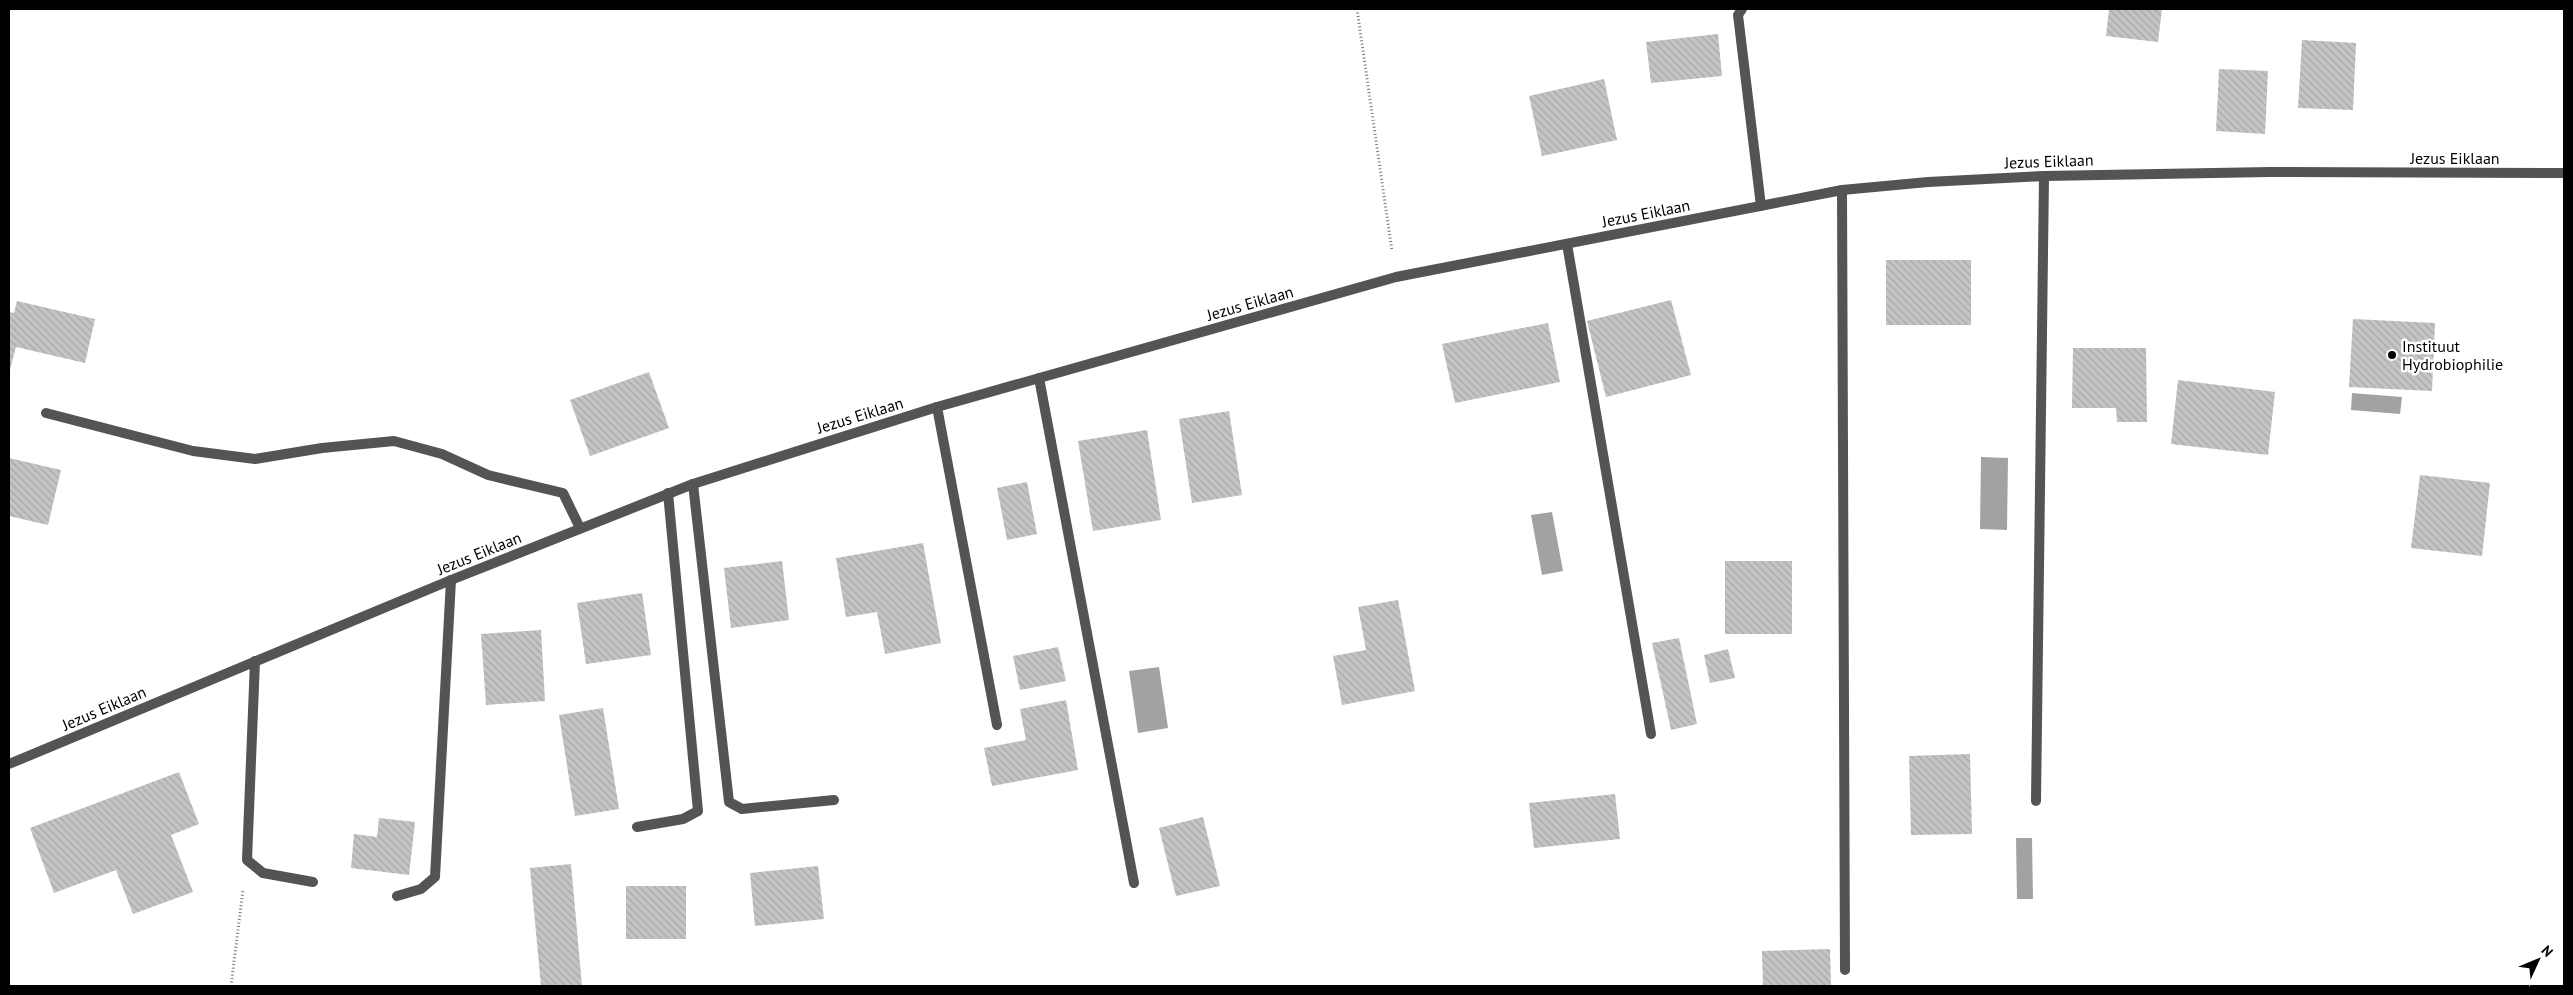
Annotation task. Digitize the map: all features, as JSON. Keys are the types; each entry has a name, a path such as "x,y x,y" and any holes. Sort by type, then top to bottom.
{"street":[{"path":"1742,9 1738,15 1761,206"},
{"name":"Jezus Eiklaan","path":"9,764 451,580 693,484 937,407 1396,277 1842,190 1928,182 2044,176 2270,172 2564,173"},
{"path":"2036,801 2044,176"},
{"path":"1842,190 1845,970"},
{"path":"1566,244 1651,734"},
{"path":"1039,378 1134,884"},
{"path":"937,407 997,725"},
{"path":"46,414 193,451 254,459 322,448 394,441 442,454 488,475 562,492 580,528"},
{"path":"693,484 729,802 742,809 834,800"},
{"path":"637,827 683,819 698,811 668,493"},
{"path":"397,896 421,889 435,877 451,580"},
{"path":"255,661 246,860 263,873 313,882"}],"path":[{"path":"1357,9 1396,277"},
{"path":"231,986 246,860"}],"shaded area":[{"path":"2352,393 2402,397 2400,414 2351,410"},
{"path":"1981,457 2008,458 2007,530 1980,529"},
{"path":"1552,512 1563,571 1542,575 1531,515"},
{"path":"1159,667 1168,728 1138,733 1129,671"},
{"path":"2016,838 2032,838 2033,899 2017,899"}],"building":[{"path":"2109,9 2162,9 2158,42 2106,36"},
{"path":"1718,34 1722,76 1651,83 1646,42"},
{"path":"2302,40 2356,43 2353,110 2298,108"},
{"path":"2219,69 2268,71 2265,134 2216,131"},
{"path":"1604,79 1617,140 1542,156 1529,96"},
{"path":"1886,260 1971,260 1971,325 1886,325"},
{"path":"1671,300 1691,375 1606,397 1587,321"},
{"path":"17,301 95,319 85,363 16,347 9,374 9,312 14,313"},
{"name":"Instituut Hydrobiophilie","path":"2353,319 2435,323 2432,391 2349,387"},
{"path":"1548,323 1560,382 1455,403 1442,344"},
{"path":"2073,348 2146,348 2147,422 2117,422 2116,408 2072,408"},
{"path":"649,372 669,428 590,456 570,400"},
{"path":"2178,380 2275,392 2268,455 2171,444"},
{"path":"1229,411 1242,495 1192,503 1179,419"},
{"path":"1147,430 1161,520 1093,531 1078,441"},
{"path":"9,458 61,470 48,525 9,516"},
{"path":"2420,475 2490,483 2482,556 2411,548"},
{"path":"1027,482 1037,534 1007,540 997,488"},
{"path":"923,543 941,643 885,654 877,612 846,617 836,558"},
{"path":"782,561 789,620 731,628 724,568"},
{"path":"1725,561 1792,561 1792,634 1725,634"},
{"path":"642,593 651,655 586,664 577,603"},
{"path":"1398,600 1415,691 1342,705 1333,656 1366,650 1358,607"},
{"path":"541,630 545,701 486,705 481,634"},
{"path":"1679,638 1697,724 1671,730 1652,643"},
{"path":"1058,647 1066,681 1020,690 1013,656"},
{"path":"1728,649 1735,678 1710,683 1704,655"},
{"path":"1066,700 1078,770 992,786 984,748 1026,740 1020,709"},
{"path":"603,708 619,809 575,816 559,715"},
{"path":"1970,754 1972,834 1911,835 1909,756"},
{"path":"179,772 199,824 171,835 193,892 133,914 116,870 54,893 30,828"},
{"path":"1615,794 1620,839 1534,848 1529,803"},
{"path":"1203,817 1220,886 1176,896 1159,828"},
{"path":"379,818 415,822 409,875 351,868 354,834 377,837"},
{"path":"571,864 582,986 541,986 530,868"},
{"path":"818,866 824,919 755,926 750,873"},
{"path":"626,886 686,886 686,939 626,939"},
{"path":"1830,949 1831,986 1763,986 1762,951"}],"place":[{"name":"Instituut Hydrobiophilie","path":"2392,355"}]}
